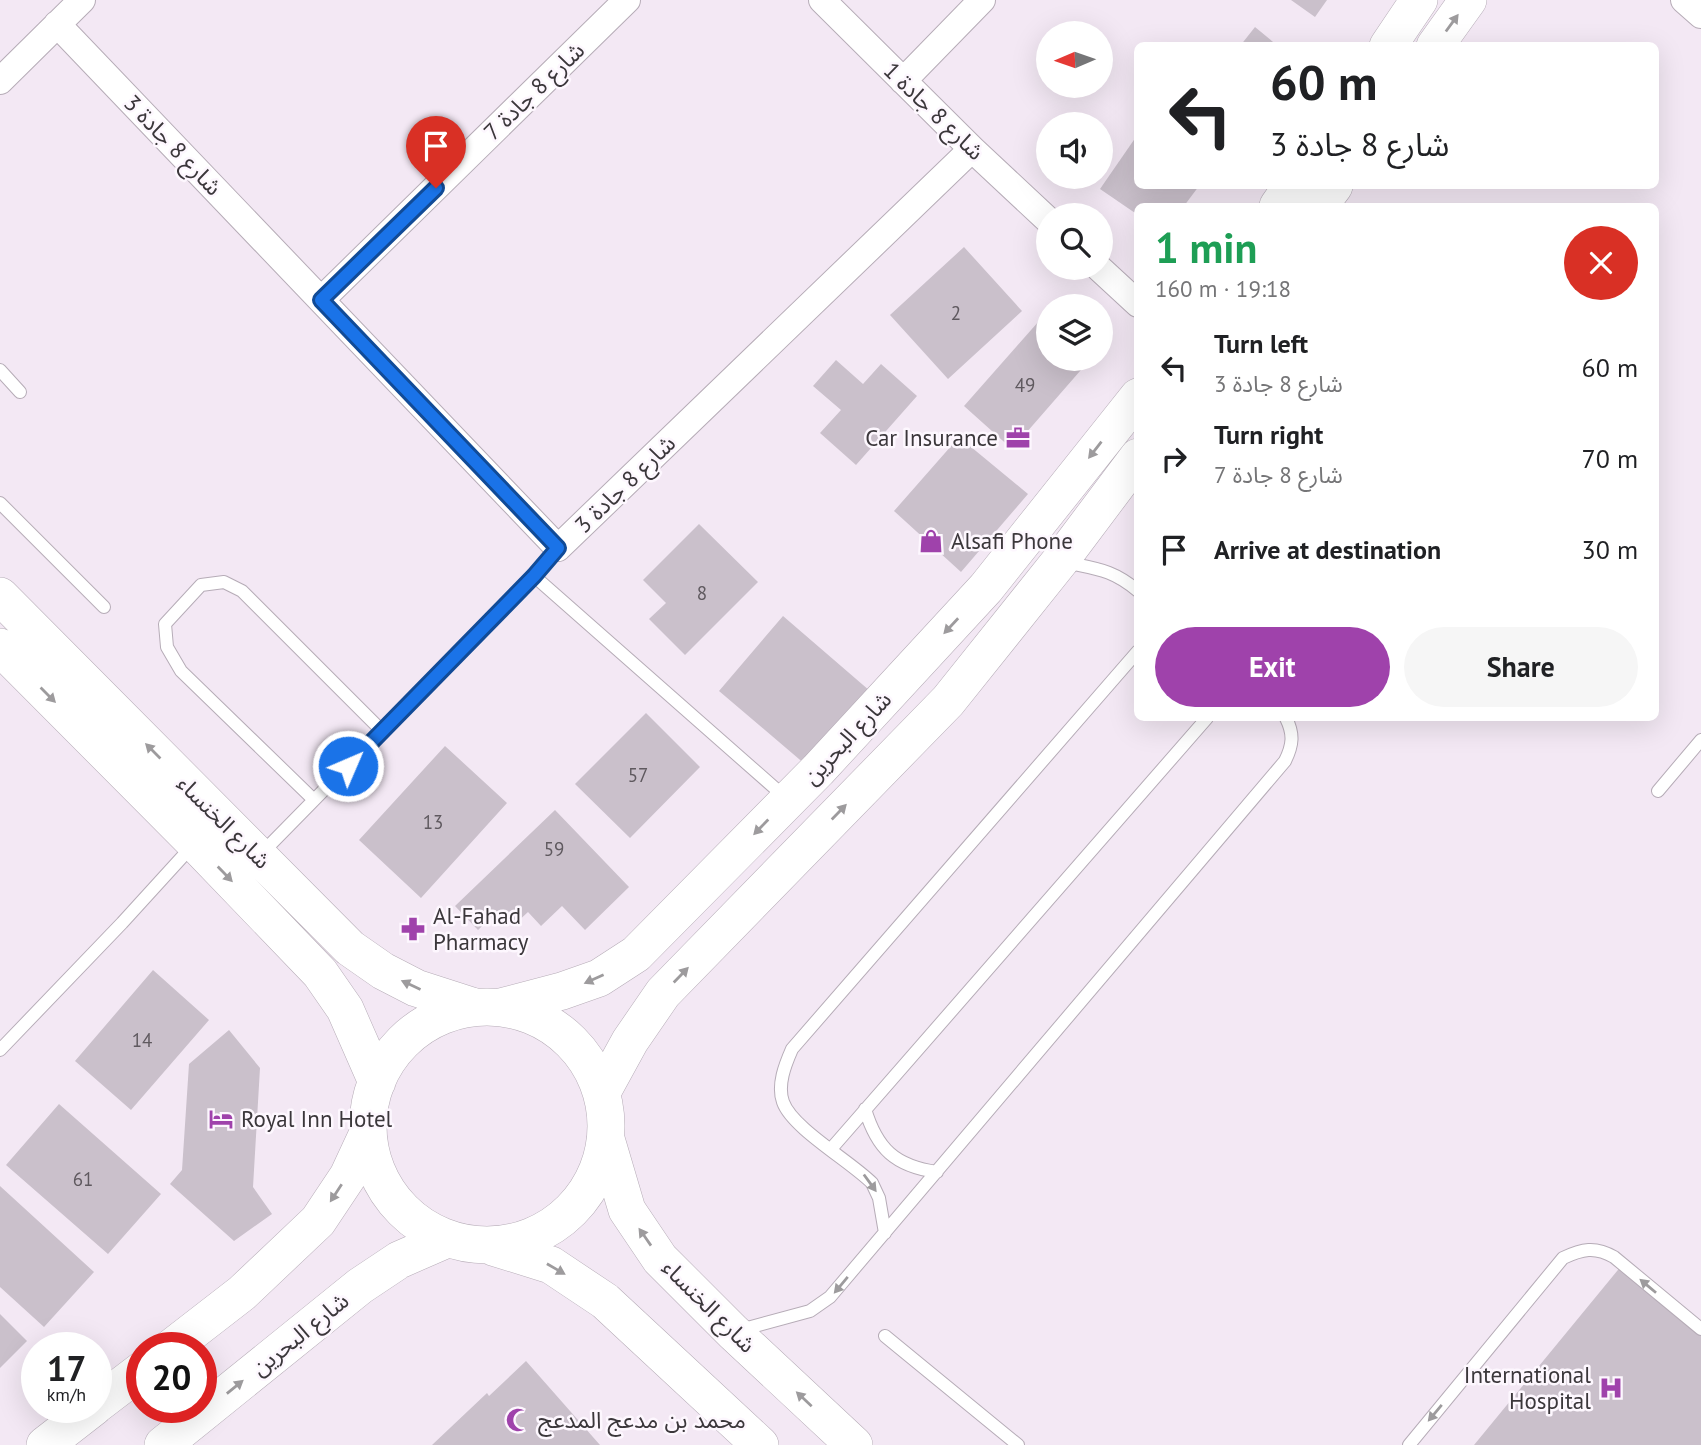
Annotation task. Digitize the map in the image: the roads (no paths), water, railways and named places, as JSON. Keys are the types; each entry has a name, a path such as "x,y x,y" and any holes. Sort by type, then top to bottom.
{"street":[{"path":"0,81 82,0"},
{"name":"شارع 8 جادة 7","path":"321,300 627,0"},
{"name":"شارع 8 جادة 1","path":"822,0 1036,209"},
{"path":"903,81 982,0"},
{"path":"1391,42 1419,0"},
{"path":"1438,42 1468,0"},
{"path":"1684,0 1701,15"},
{"name":"شارع 8 جادة 3","path":"57,24 558,548 972,149"},
{"path":"1112,280 1134,300"},
{"name":"شارع البحرين","path":"488,1007 562,991 599,978 636,954 818,770 986,587 1134,402"},
{"name":"شارع البحرين","path":"602,1092 630,1041 663,993 948,701 1060,561 1134,462"},
{"name":"شارع الخنساء","path":"0,596 350,948 383,971 416,988 488,1007"},
{"name":"شارع الخنساء","path":"0,647 320,973 345,1009 376,1082"},
{"path":"488,1007 534,1016 564,1034 587,1060 602,1092 606,1139 598,1172 581,1201 556,1224 526,1240 492,1246 469,1245 447,1239 416,1223 391,1198 375,1167 368,1133 376,1082 393,1054 416,1031 444,1015 488,1007"},
{"path":"192,1332 242,1293 318,1221 348,1175 368,1133"},
{"name":"شارع الخنساء","path":"606,1139 626,1210 660,1259 733,1332 854,1445"},
{"name":"شارع البحرين","path":"163,1445 360,1286 399,1260 447,1239"},
{"path":"492,1246 551,1265 605,1301 760,1445"},
{"path":"112,1393 126,1382"},
{"path":"45,1445 73,1423"}],"lane":[{"path":"0,370 20,392"},
{"path":"0,503 104,607"},
{"path":"258,857 534,576 558,548"},
{"path":"1060,561 1109,571 1122,577 1134,588"},
{"path":"534,576 787,800"},
{"path":"314,800 181,671 167,647 165,624 201,585 224,582 242,591 382,731"},
{"path":"885,1233 879,1198 872,1183 791,1117 782,1100 782,1077 792,1049 1134,656"},
{"path":"831,1149 1204,721"},
{"path":"733,1332 810,1311 822,1304 1285,761 1291,750 1293,734 1287,721"},
{"path":"1658,791 1701,740"},
{"path":"0,1050 195,843"},
{"path":"865,1109 871,1129 882,1146 897,1160 916,1169 937,1172"},
{"path":"1409,1445 1563,1258 1578,1251 1591,1249 1614,1257 1701,1329"},
{"path":"885,1336 1018,1445"}],"place":[{"name":"Car Insurance","path":"1018,438"},
{"name":"Alsafi Phone","path":"931,541"},
{"name":"Al-Fahad Pharmacy","path":"413,929"},
{"name":"Royal Inn Hotel","path":"221,1119"},
{"name":"International Hospital","path":"1611,1388"},
{"name":"محمد بن مدعج المدعج","path":"518,1420"}]}
